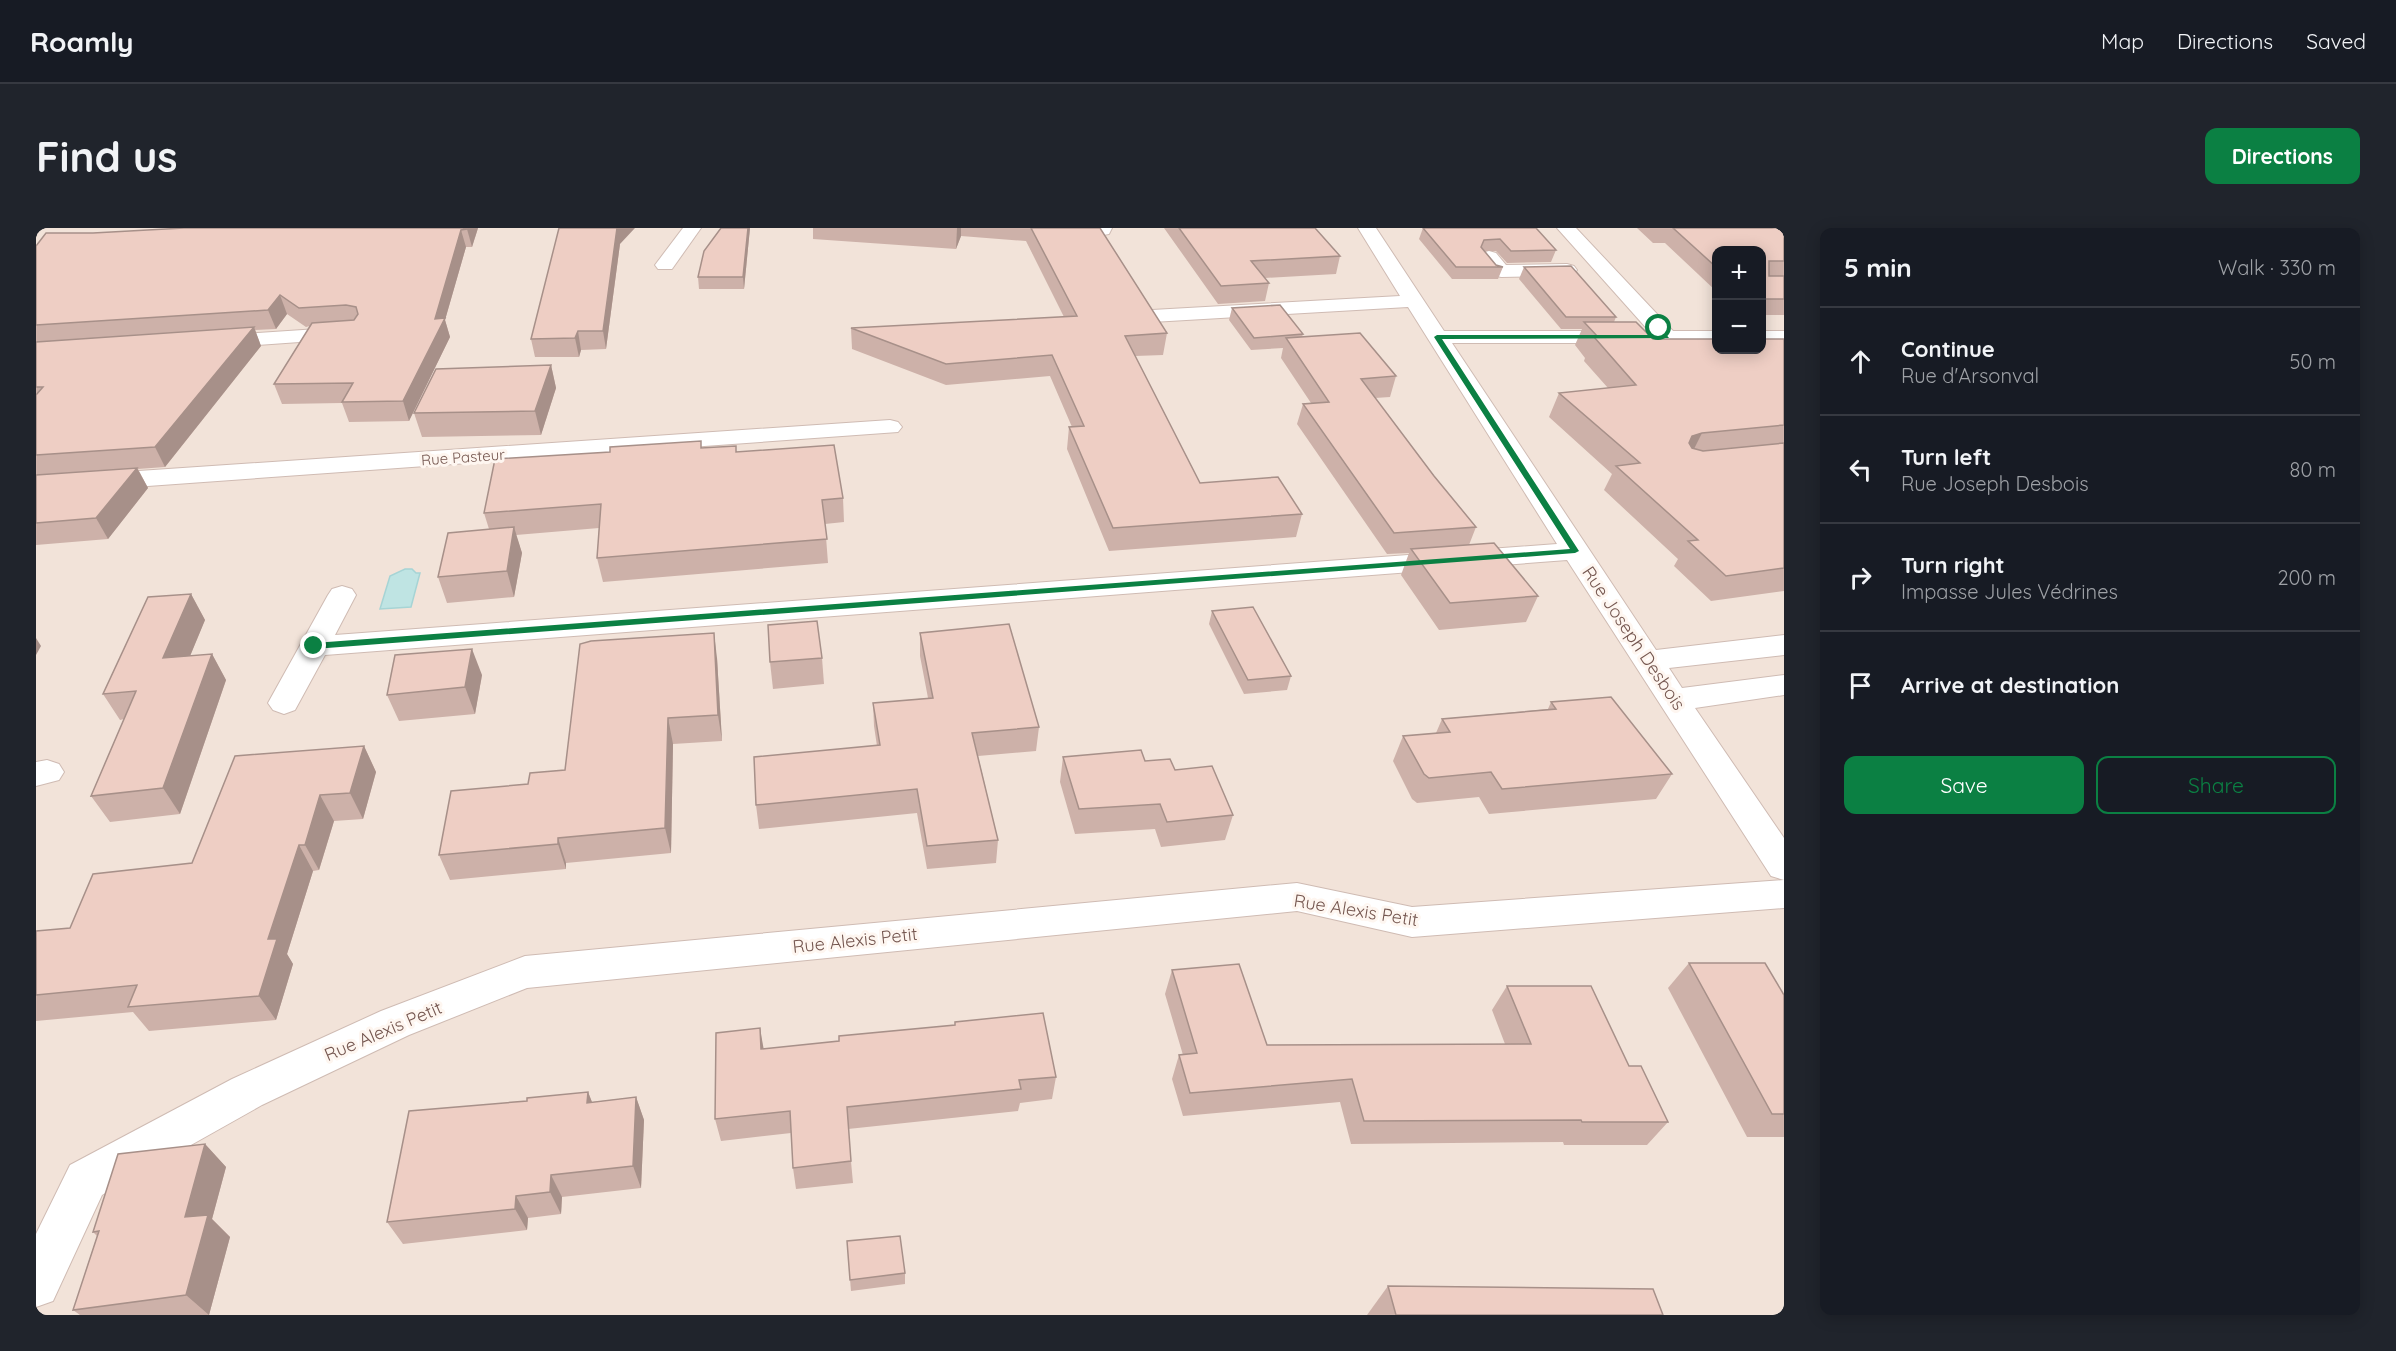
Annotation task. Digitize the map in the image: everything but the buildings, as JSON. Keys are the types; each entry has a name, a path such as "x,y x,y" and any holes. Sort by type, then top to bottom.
{"street":[{"path":"665,265 692,228"},
{"path":"1067,228 1102,230 1103,228"},
{"name":"Rue Joseph Desbois","path":"1367,228 1575,551 1784,866"},
{"path":"1566,228 1667,337"},
{"path":"1489,256 1501,271 1604,269"},
{"path":"1152,316 1414,301"},
{"path":"188,343 352,332"},
{"path":"1437,337 1712,337"},
{"path":"1766,337 1784,337"},
{"name":"Rue Pasteur","path":"36,486 890,427"},
{"path":"314,646 1575,551"},
{"path":"284,703 342,595"},
{"path":"1648,661 1784,645"},
{"path":"1675,700 1784,686"},
{"name":"Rue Alexis Petit","path":"36,1284 86,1180 247,1092 395,1023 525,972 1297,897 1412,922 1784,894"}],"shaded area":[{"path":"36,228 1784,228 1784,1315 36,1315"}],"water":[{"path":"405,569 412,569 420,573 411,607 380,609 390,576"}],"route":[{"path":"314,646 1575,551 1437,337 1667,337 1659,328"}]}
